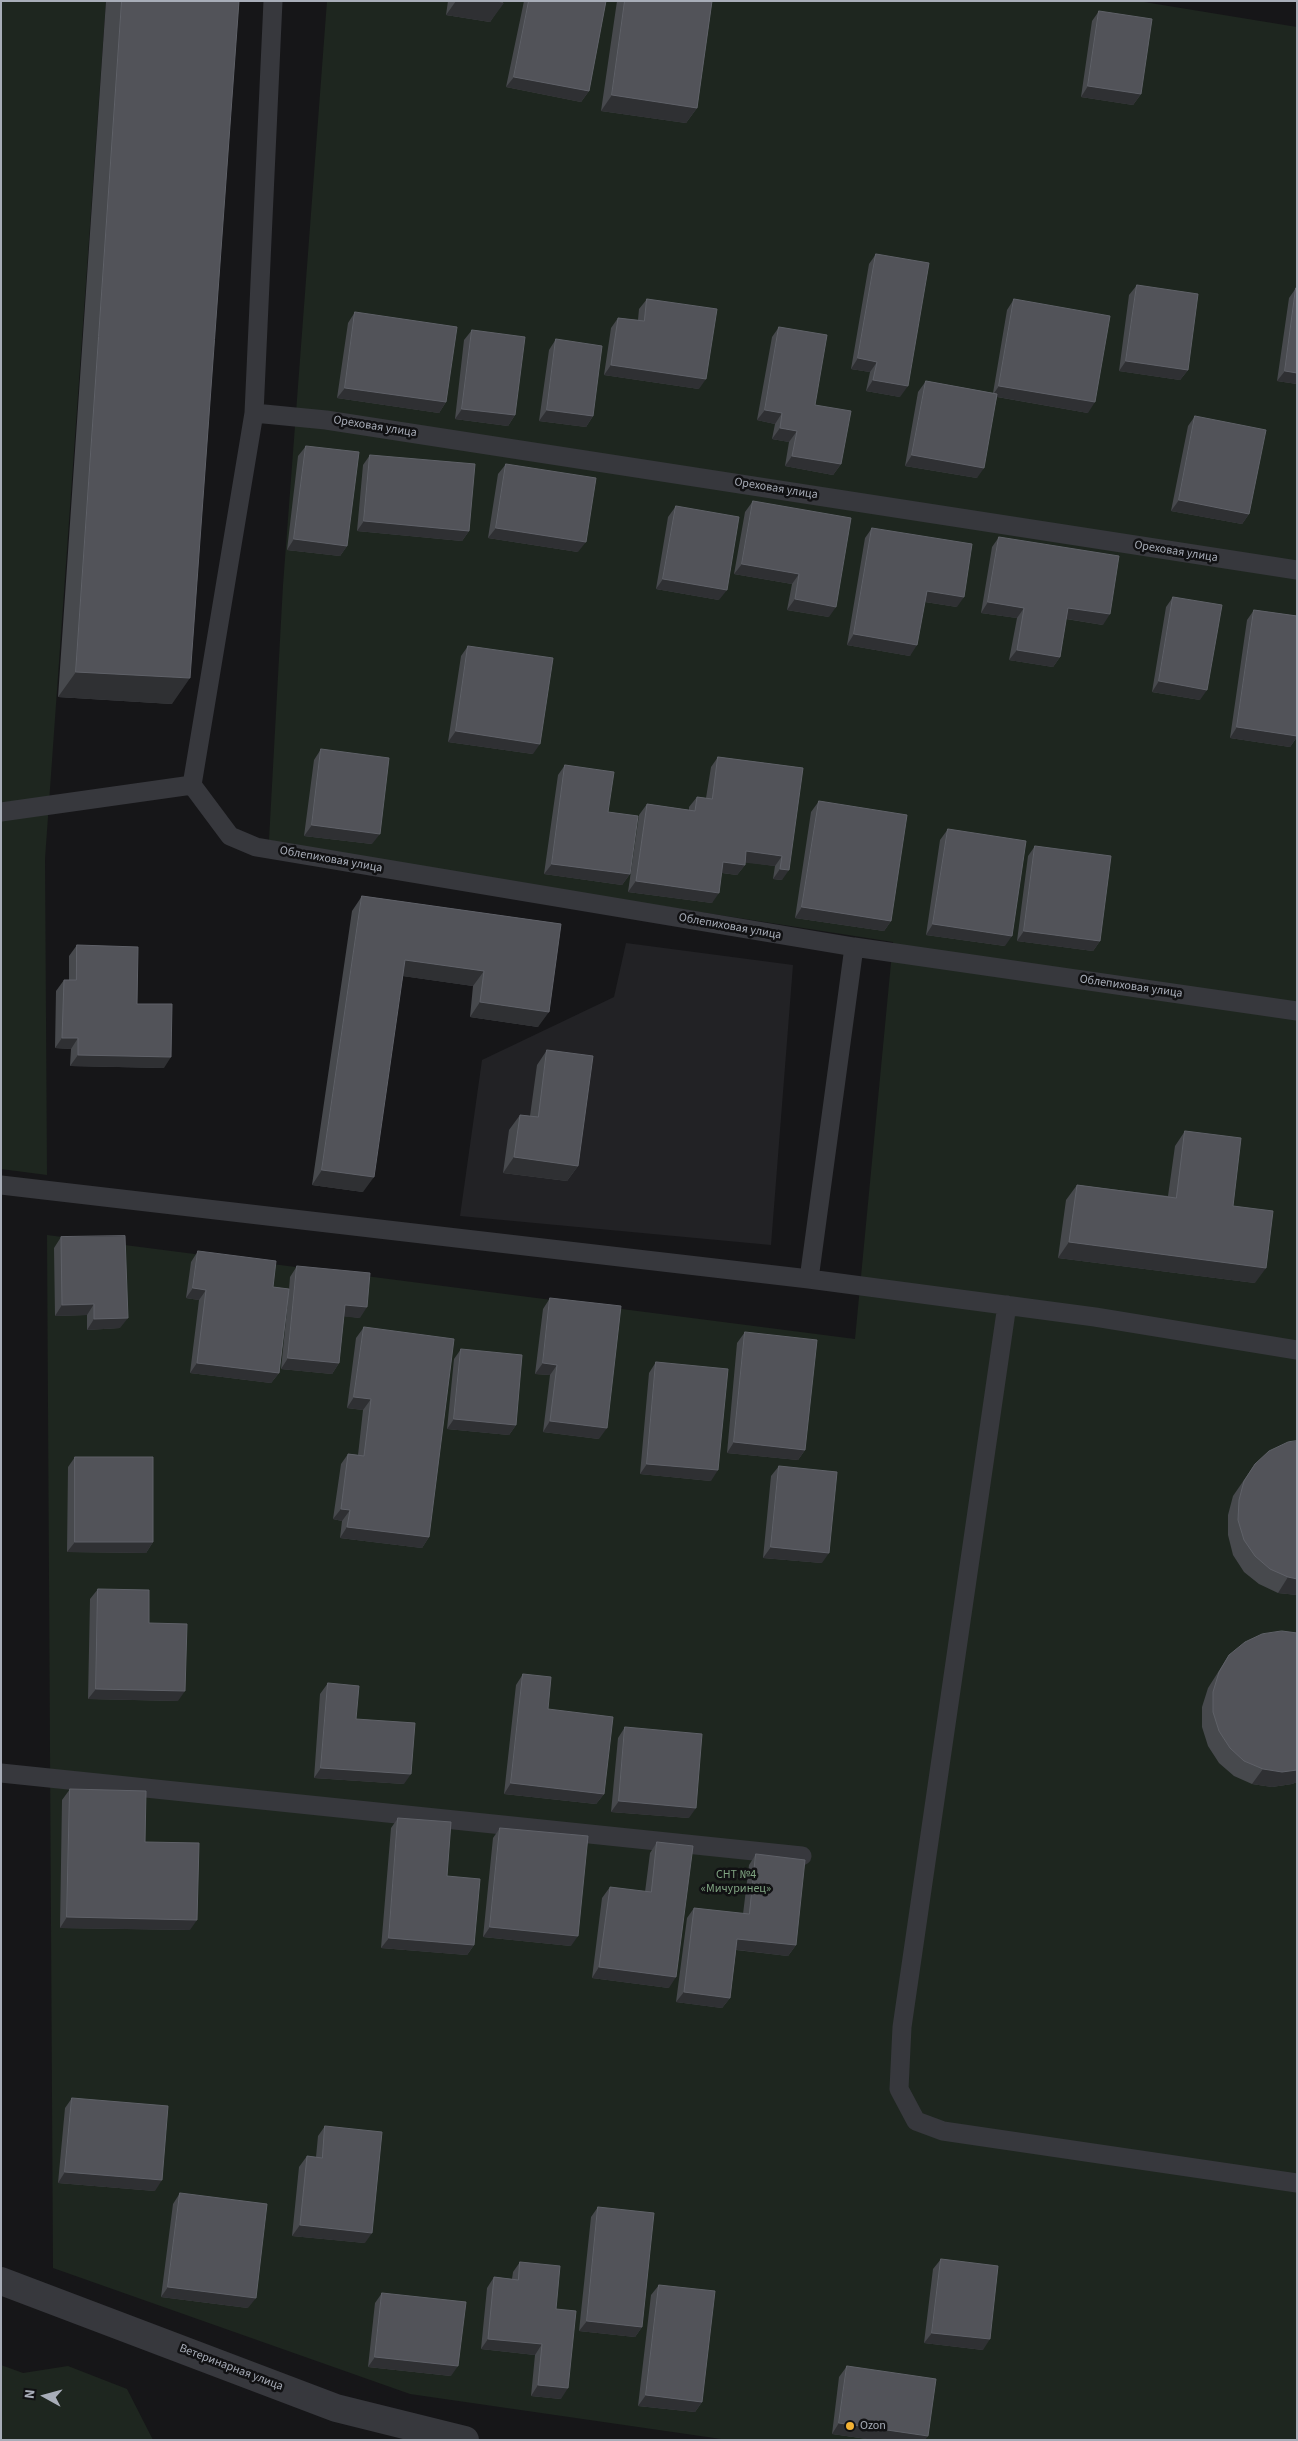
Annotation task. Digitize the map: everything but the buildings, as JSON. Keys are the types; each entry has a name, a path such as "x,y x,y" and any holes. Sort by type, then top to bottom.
{"street":[{"name":"Ветеринарная улица","path":"1,2281 336,2408 465,2440"}],"lane":[{"path":"1,812 192,785 254,413 273,1"},
{"name":"Ореховая улица","path":"254,413 326,420 1297,570"},
{"name":"Облепиховая улица","path":"192,785 230,836 256,847 854,947 1297,1011"},
{"path":"809,1279 854,947"},
{"path":"1,1185 809,1279 1095,1317 1297,1350"},
{"path":"1008,1305 902,2027 899,2089 916,2121 943,2131 1297,2183"},
{"path":"1,1773 802,1856"}],"shaded area":[{"path":"626,943 793,965 771,1245 460,1216 482,1060 614,997"}],"green space":[{"path":"1,1 106,1 45,859 47,1175 1,1169"},
{"name":"СНТ №4 «Мичуринец»","path":"327,1 1138,1 1297,27 1297,2440 728,2440 410,2394 53,2268 47,1235 855,1339 893,942 347,857 269,840 283,585"},
{"path":"1,2365 23,2373 68,2366 127,2389 153,2440 1,2440"}],"place":[{"name":"Ozon","path":"850,2426"}]}
